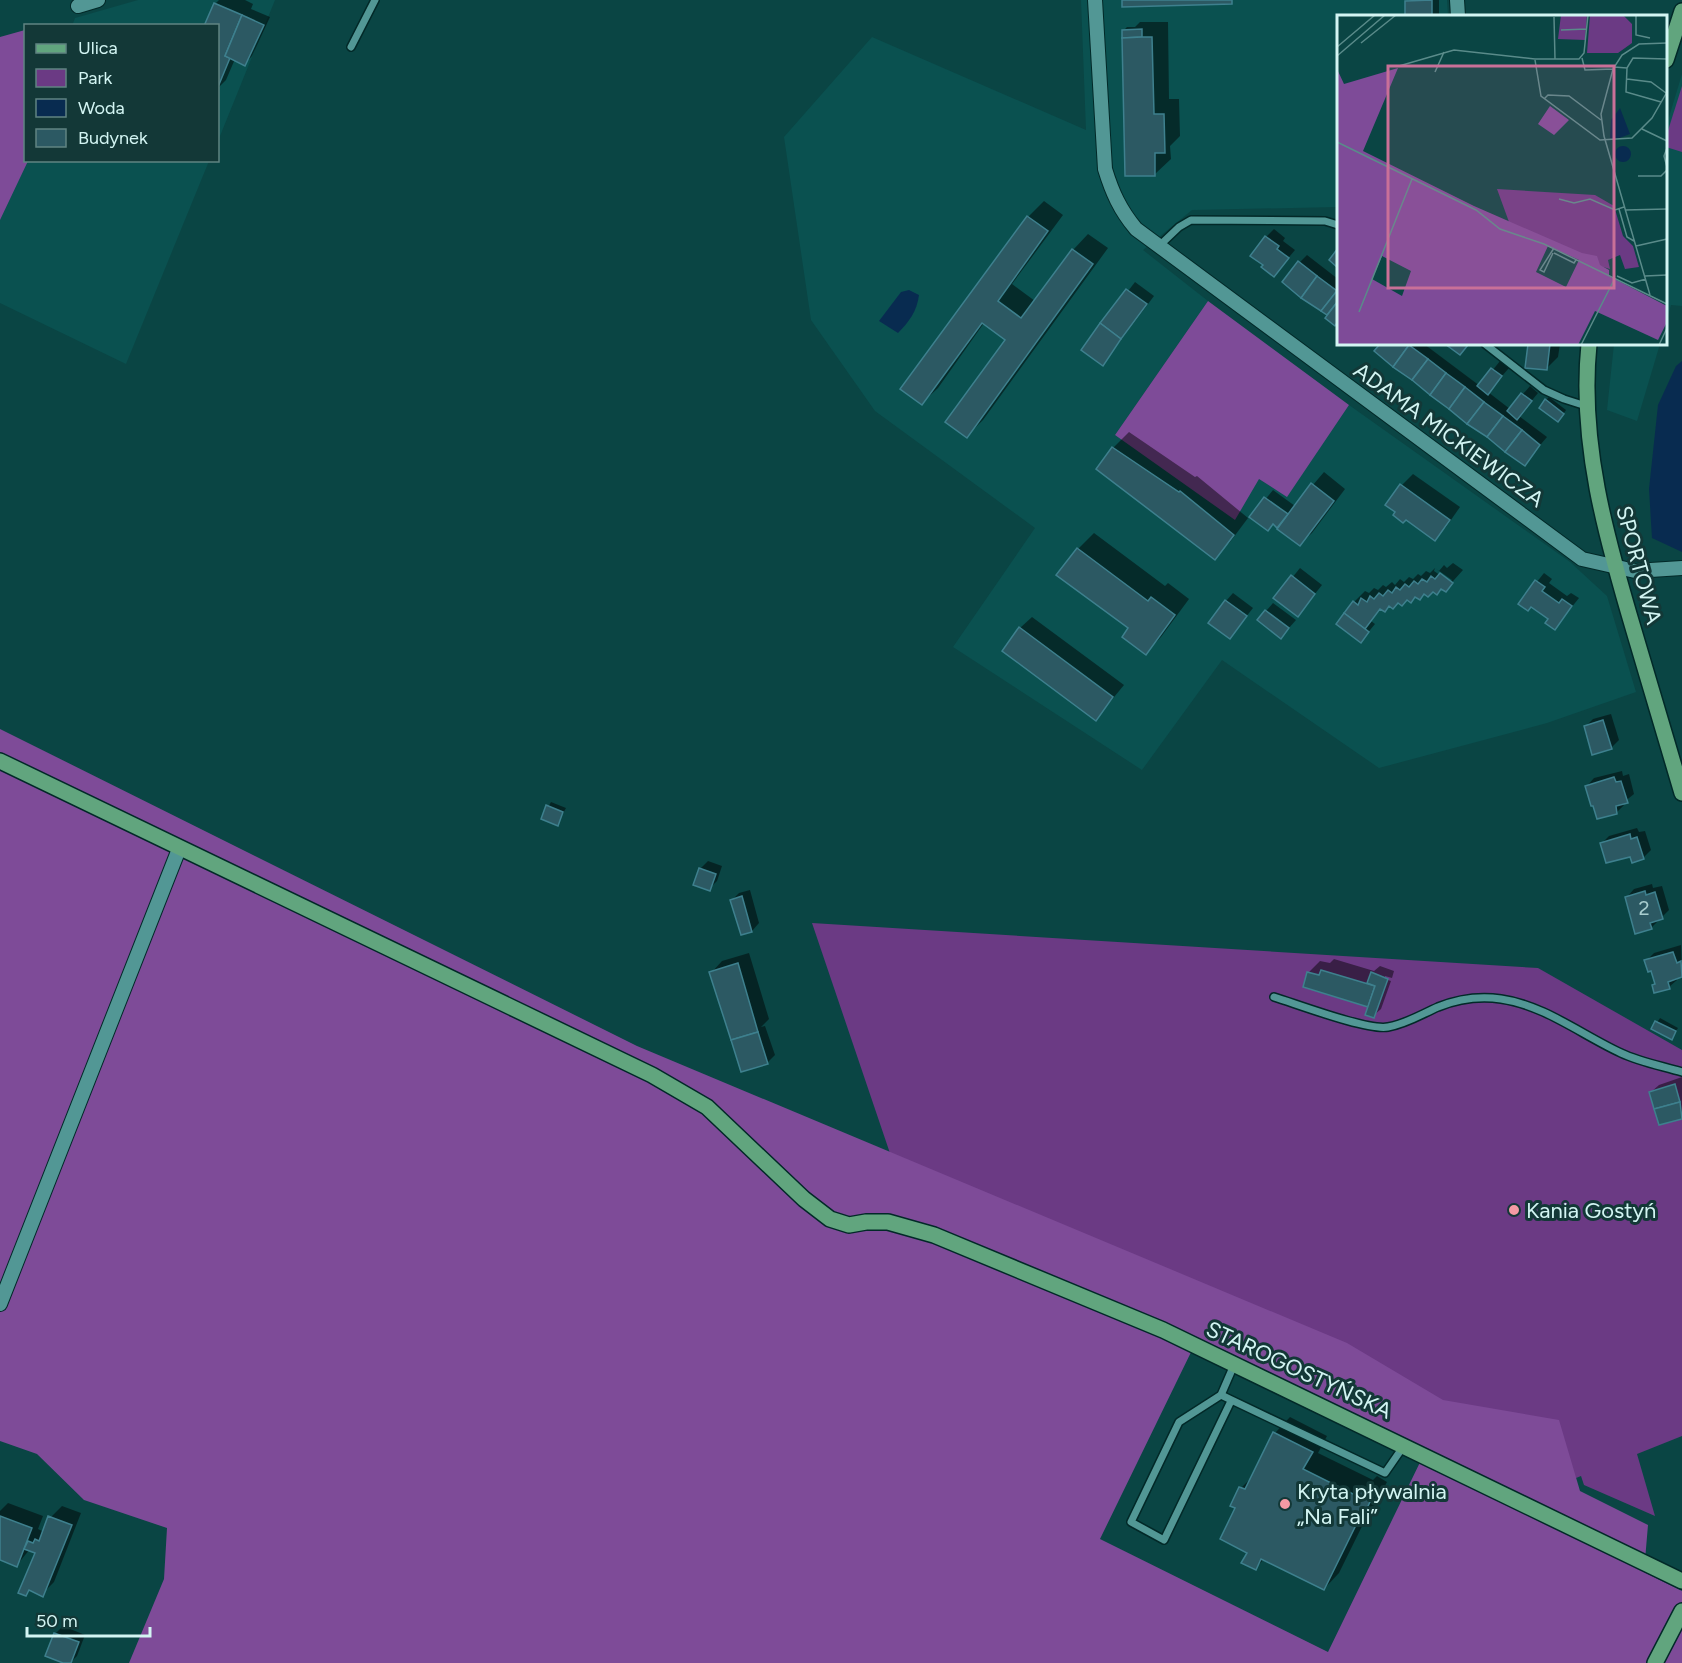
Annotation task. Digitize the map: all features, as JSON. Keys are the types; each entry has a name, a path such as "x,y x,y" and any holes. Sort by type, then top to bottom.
{"street":[{"path":"78,6 98,0"},
{"name":"ADAMA MICKIEWICZA","path":"1095,0 1105,169 1112,193 1122,212 1136,229 1582,559 1635,571 1682,568"},
{"path":"1457,0 1458,15"},
{"path":"1667,47 1670,28 1682,12"},
{"name":"SPORTOWA","path":"1589,345 1587,406 1594,478 1616,567 1682,793"},
{"name":"STAROGOSTYŃSKA","path":"0,760 179,849 652,1075 707,1107 804,1198 830,1219 849,1225 888,1222 934,1235 1163,1330 1682,1581"},
{"path":"0,1304 179,849"},
{"path":"1655,1663 1682,1611"}],"lane":[{"path":"351,47 375,0"},
{"path":"1158,247 1179,227 1191,220 1325,221 1337,225"},
{"path":"1486,345 1544,390 1587,406"},
{"path":"1274,997 1367,1025 1386,1028 1459,1000 1501,999 1536,1009 1623,1054 1682,1072"},
{"path":"1231,1401 1164,1540 1131,1522 1179,1422 1221,1395 1234,1365"},
{"path":"1221,1395 1385,1473 1404,1445"}],"shaded area":[{"path":"138,0 275,0 219,139 219,24 73,24 75,18"},
{"path":"1081,0 1447,0 1448,15 1337,15 1337,207 1192,210 1143,250 1208,301 1115,435 1259,479 1287,496 1349,405 1570,562 1607,596 1636,692 1547,723 1379,768 1222,660 1142,770 953,647 1035,528 875,411 811,320 784,137 872,37 1086,130"},
{"path":"24,30 24,162 28,162 0,220 0,37"},
{"path":"1682,74 1682,306 1671,305 1667,319 1667,124"},
{"path":"24,162 209,162 126,364 0,303 0,194"},
{"path":"1208,301 1349,405 1287,497 1259,479 1235,520 1115,435"},
{"path":"1614,345 1660,345 1637,421 1607,410"},
{"path":"0,729 637,1046 1347,1343 1443,1400 1559,1420 1580,1491 1648,1525 1644,1572 1682,1591 1682,1663 129,1663 164,1579 167,1528 84,1500 37,1454 0,1441","holes":["1195,1344 1425,1452 1328,1652 1100,1539"]}],"green space":[{"path":"1682,86 1682,152 1667,147 1667,134"},
{"path":"812,923 1538,968 1682,1050 1682,1436 1637,1454 1655,1516 1584,1485 1581,1476 1551,1488 896,1171"}],"water":[{"path":"909,290 919,295 918,301 912,316 898,333 879,321 901,292"},
{"path":"1682,361 1682,552 1652,538 1649,489 1658,405 1676,366"}],"building":[{"path":"1122,0 1232,0 1232,4 1122,7"},
{"path":"1432,0 1432,15 1405,15 1405,1"},
{"path":"214,3 242,15 225,56 230,58 219,85 219,24 205,24"},
{"path":"242,15 264,25 245,66 225,56"},
{"path":"1142,29 1142,37 1122,38 1122,30"},
{"path":"1152,37 1154,114 1164,114 1165,153 1155,153 1155,176 1125,176 1122,38"},
{"path":"1027,216 1048,231 998,301 1021,318 1072,249 1093,264 967,438 945,422 1005,340 982,323 922,405 900,389"},
{"path":"1265,236 1279,246 1277,249 1289,258 1274,277 1250,256"},
{"path":"1337,249 1337,267 1329,260"},
{"path":"1298,261 1317,276 1301,298 1282,282"},
{"path":"1317,276 1337,291 1321,311 1301,298"},
{"path":"1126,289 1147,304 1121,339 1100,323"},
{"path":"1336,292 1337,302 1327,315 1321,311"},
{"path":"1337,302 1335,326 1325,318"},
{"path":"1100,323 1121,339 1103,366 1081,350"},
{"path":"1379,345 1409,345 1393,367 1374,351"},
{"path":"1409,345 1428,359 1412,380 1393,367"},
{"path":"1446,345 1468,345 1460,355"},
{"path":"1528,345 1550,345 1547,370 1525,368"},
{"path":"1428,359 1446,373 1430,395 1412,380"},
{"path":"1491,368 1502,376 1488,395 1477,386"},
{"path":"1446,373 1465,387 1449,409 1430,395"},
{"path":"1465,387 1484,402 1467,424 1449,409"},
{"path":"1521,393 1532,401 1517,420 1507,411"},
{"path":"1545,399 1564,414 1558,422 1539,408"},
{"path":"1484,402 1503,416 1487,437 1467,424"},
{"path":"1503,416 1522,430 1505,452 1487,437"},
{"path":"1522,430 1540,445 1525,466 1505,452"},
{"path":"1112,447 1180,491 1234,535 1215,560 1096,469"},
{"path":"1311,483 1334,501 1300,546 1277,529"},
{"path":"1400,484 1450,520 1435,541 1406,520 1403,523 1393,515 1395,512 1385,505"},
{"path":"1264,497 1288,514 1277,528 1273,524 1268,531 1249,517"},
{"path":"1077,548 1148,601 1151,597 1175,615 1146,655 1122,637 1128,628 1056,575"},
{"path":"1440,573 1453,583 1446,592 1441,589 1437,595 1433,592 1428,597 1424,594 1420,600 1415,597 1411,603 1407,600 1402,606 1398,603 1393,609 1389,606 1385,612 1380,609 1365,629 1344,613 1353,601 1358,605 1361,598 1367,602 1370,596 1374,599 1379,593 1383,596 1388,590 1392,593 1396,587 1400,590 1405,584 1409,587 1414,581 1418,584 1422,579 1427,582 1431,576 1435,579"},
{"path":"1291,575 1315,594 1298,617 1273,598"},
{"path":"1535,580 1545,587 1542,591 1559,603 1562,599 1572,606 1555,630 1545,623 1548,619 1531,607 1528,611 1518,604"},
{"path":"1225,600 1247,616 1230,639 1208,623"},
{"path":"1265,610 1289,628 1281,639 1257,620"},
{"path":"1344,613 1369,632 1361,643 1336,624"},
{"path":"1019,627 1113,697 1096,721 1002,651"},
{"path":"1603,720 1612,749 1592,755 1584,726"},
{"path":"1614,777 1616,782 1621,781 1628,803 1616,806 1617,814 1597,819 1585,786"},
{"path":"546,805 563,812 558,826 541,819"},
{"path":"1630,834 1631,839 1637,837 1644,859 1632,863 1630,857 1606,863 1600,843"},
{"path":"699,868 716,874 710,891 693,885"},
{"path":"1645,891 1646,895 1655,892 1663,919 1650,923 1652,929 1635,934 1625,897"},
{"path":"742,896 752,932 741,935 730,900"},
{"path":"1673,952 1677,963 1681,961 1682,977 1668,982 1670,989 1654,993 1652,985 1655,984 1644,960"},
{"path":"738,963 758,1032 731,1040 709,972"},
{"path":"1321,970 1375,986 1368,1007 1303,987 1307,972 1319,975"},
{"path":"1371,972 1388,979 1374,1018 1365,1015 1375,986 1367,983"},
{"path":"1655,1021 1676,1031 1672,1040 1651,1029"},
{"path":"758,1032 768,1064 741,1072 731,1040"},
{"path":"1675,1084 1680,1102 1654,1109 1649,1092"},
{"path":"1680,1102 1682,1119 1659,1125 1654,1109"},
{"path":"1273,1432 1313,1452 1303,1469 1357,1496 1360,1491 1372,1498 1324,1590 1261,1559 1256,1570 1241,1563 1247,1553 1220,1539 1235,1508 1230,1506 1239,1487 1245,1489"},
{"path":"0,1516 32,1528 17,1567 0,1560"},
{"path":"48,1516 72,1525 43,1597 29,1590 26,1596 18,1593 35,1553 24,1549 28,1541 33,1543 35,1539 39,1541"},
{"path":"54,1633 79,1642 71,1663 63,1663 45,1656"}],"place":[{"name":"Kania Gostyń","path":"1514,1210"},
{"name":"Kryta pływalnia „Na Fali”","path":"1285,1504"}]}
